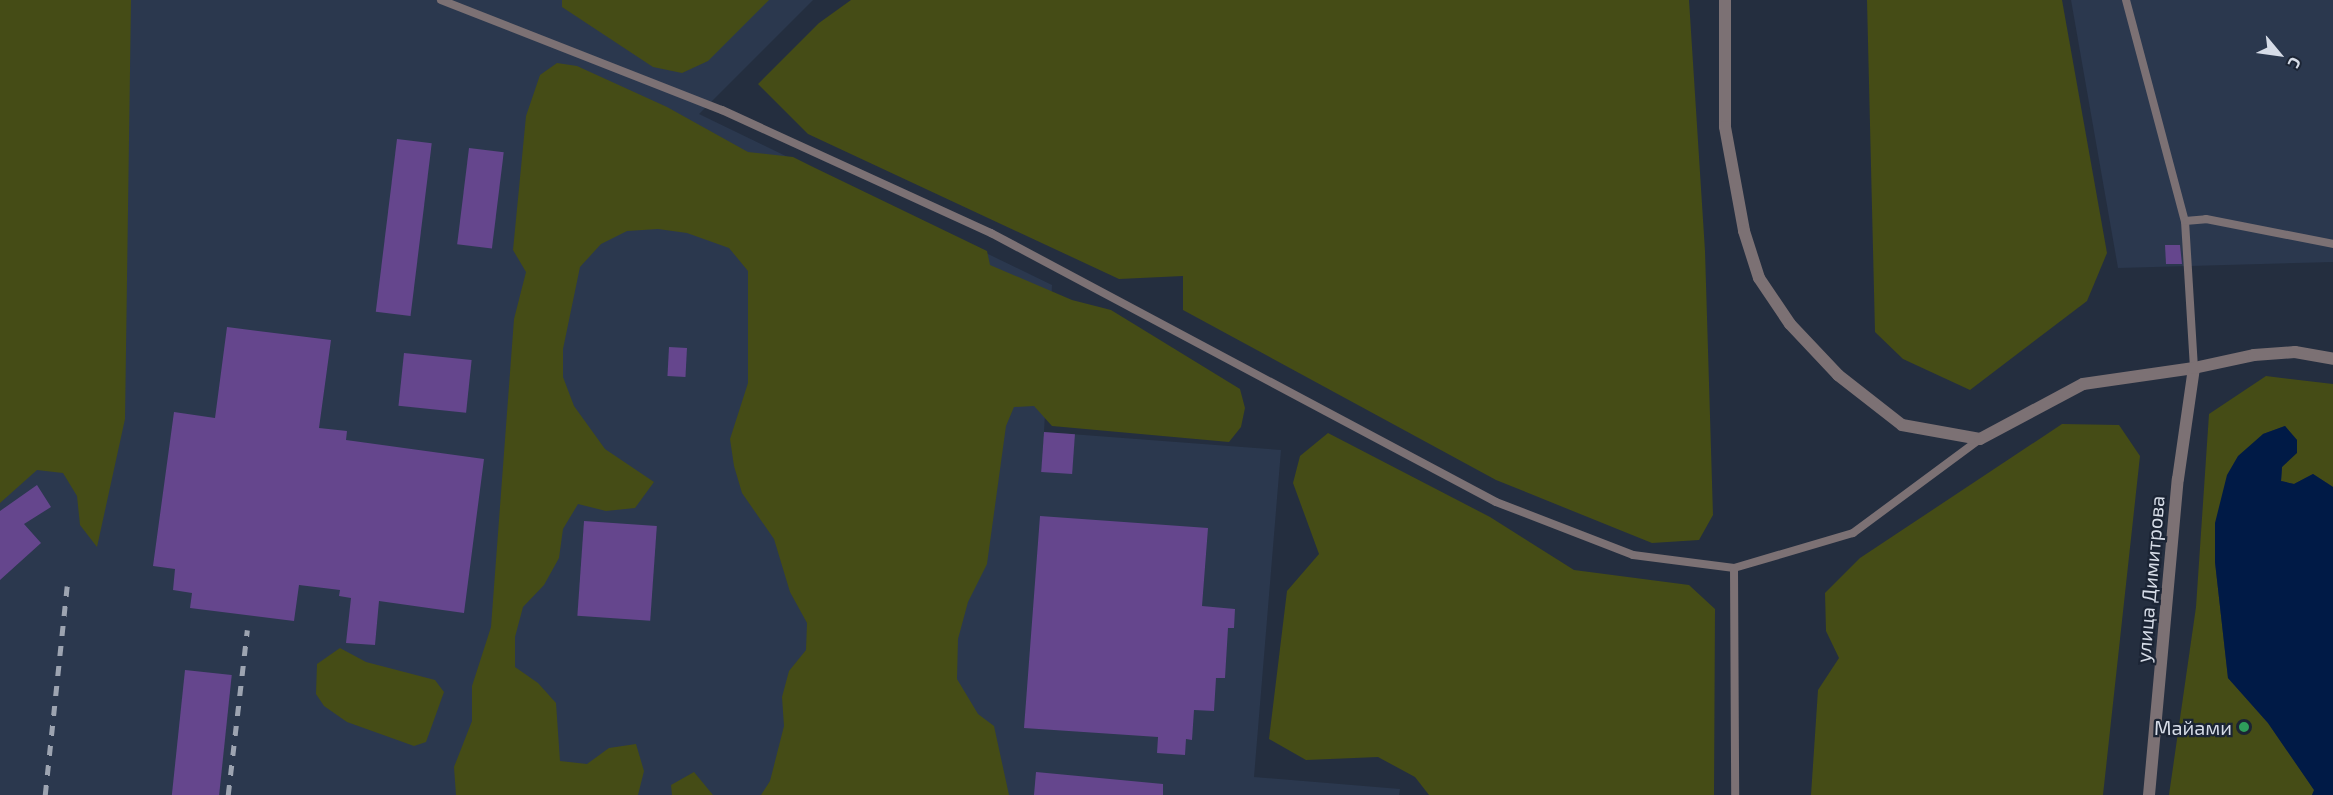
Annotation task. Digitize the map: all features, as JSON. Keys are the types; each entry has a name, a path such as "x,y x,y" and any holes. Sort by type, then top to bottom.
{"street":[{"path":"1725,0 1725,127 1744,231 1759,278 1790,324 1838,375 1902,425 1980,439 2083,384 2194,368 2254,355 2295,351 2333,359"},
{"name":"улица Димитрова","path":"2150,795 2178,479 2194,368"}],"lane":[{"path":"441,0 722,110 991,233 1496,502 1633,555 1734,568 1853,533 1980,439"},
{"path":"2126,0 2185,221 2194,368"},
{"path":"2185,221 2206,219 2333,244"},
{"path":"1734,568 1735,795"}],"shaded area":[{"path":"107,0 813,0 699,114 1052,285 1044,432 1281,450 1254,777 1400,789 1399,795 0,795 0,494"},
{"path":"2071,0 2333,0 2333,262 2118,268"}],"green space":[{"path":"0,0 131,0 125,419 97,547 80,525 77,496 63,473 37,470 0,503"},
{"path":"562,0 769,0 708,61 682,73 653,67 562,7"},
{"path":"851,0 1689,0 1705,251 1713,515 1699,540 1652,543 1496,480 1183,310 1183,276 1119,279 808,134 758,84 819,23"},
{"path":"1867,0 2062,0 2107,253 2087,301 1970,390 1903,359 1875,332"},
{"path":"557,63 577,66 667,107 748,152 793,157 987,251 990,265 1072,300 1111,310 1240,389 1245,408 1241,427 1229,442 1052,426 1034,406 1014,407 1006,426 987,564 968,602 958,639 957,679 978,714 994,726 1009,795 761,795 770,781 784,726 782,697 789,671 806,650 807,623 790,592 774,539 742,493 734,466 730,439 748,383 748,271 729,248 687,233 658,229 627,231 601,244 580,267 563,349 563,377 574,406 605,449 654,482 635,508 606,511 578,504 563,529 559,558 544,585 523,607 515,637 515,667 538,683 556,703 560,761 587,764 609,748 636,744 644,771 638,795 456,795 454,767 472,721 472,686 491,627 514,319 526,272 513,250 526,116 540,75"},
{"path":"2266,376 2333,384 2333,487 2313,474 2294,484 2281,481 2282,467 2297,440 2285,426 2263,434 2215,562 2228,678 2268,723 2315,791 2312,795 2169,795 2196,607 2209,414"},
{"path":"2062,424 2119,425 2140,456 2103,795 1811,795 1818,690 1839,658 1826,631 1825,593 1860,558"},
{"path":"1328,433 1490,517 1574,570 1689,585 1715,609 1714,795 1429,795 1415,777 1378,757 1306,760 1269,739 1287,591 1319,554 1293,483 1300,456"},
{"path":"340,648 366,662 435,680 444,692 426,742 414,746 347,722 324,706 316,694 317,664"},
{"path":"694,772 713,795 672,795 671,785"}],"water":[{"path":"2285,426 2297,440 2297,453 2282,467 2281,481 2294,484 2313,474 2333,487 2333,795 2312,795 2314,790 2268,723 2228,678 2215,562 2215,523 2227,475 2238,456 2263,434"}],"building":[{"path":"397,139 432,143 411,316 376,312"},
{"path":"469,148 504,152 492,249 457,244"},
{"path":"2165,245 2180,245 2182,264 2166,264"},
{"path":"227,327 331,340 319,428 347,431 346,440 484,459 464,613 379,601 375,645 346,643 351,598 339,596 340,590 299,585 294,621 190,608 192,593 173,590 175,569 153,566 174,412 215,418"},
{"path":"669,347 687,348 685,377 667,376"},
{"path":"404,353 472,360 466,413 398,406"},
{"path":"1044,432 1075,434 1072,474 1041,472"},
{"path":"37,485 51,507 24,524 41,543 0,580 0,511"},
{"path":"1040,516 1208,528 1202,606 1235,609 1234,628 1228,628 1225,678 1216,678 1214,711 1194,710 1192,740 1186,739 1185,755 1157,753 1158,737 1024,728"},
{"path":"584,521 657,526 650,621 577,616"},
{"path":"185,670 232,675 219,795 172,795"},
{"path":"1036,772 1163,784 1163,795 1034,795"}],"railway":[{"path":"45,795 67,586"},
{"path":"228,795 247,630"}],"place":[{"name":"Майами","path":"2244,727"}]}
